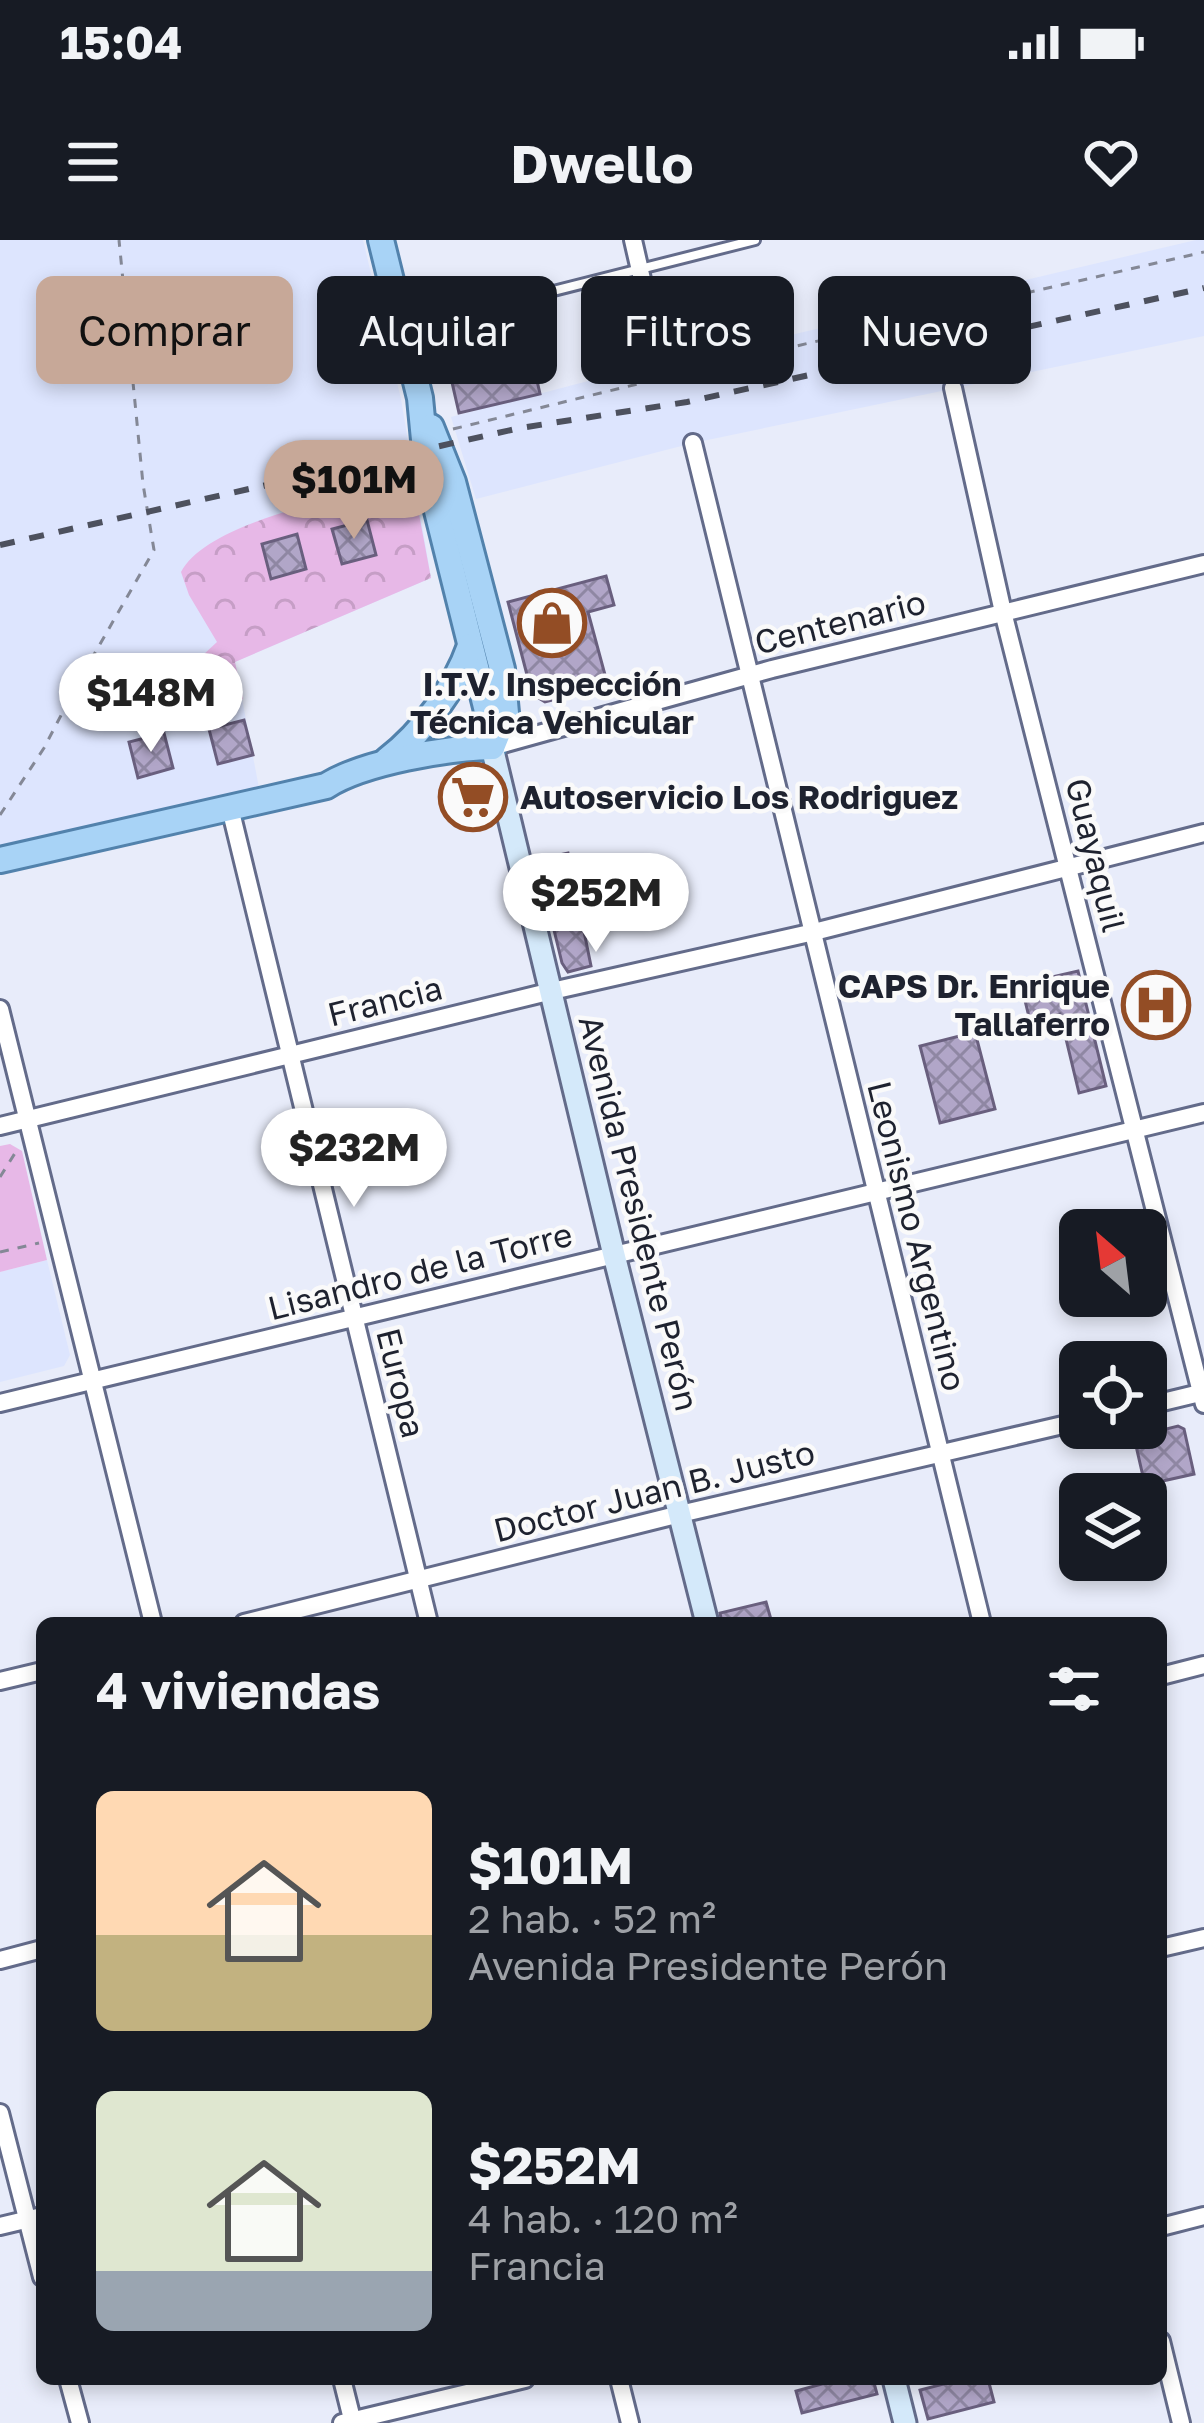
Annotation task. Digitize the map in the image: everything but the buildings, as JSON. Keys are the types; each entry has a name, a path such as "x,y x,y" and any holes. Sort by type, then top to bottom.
{"main road":[{"name":"Avenida Presidente Perón","path":"381,240 390,276"},
{"name":"Avenida Presidente Perón","path":"417,384 453,482 502,669 506,713 492,747"},
{"name":"Avenida Presidente Perón","path":"420,398 427,471 614,1256 706,1617"},
{"path":"380,765 410,739 453,684 470,646"},
{"path":"0,860 326,786 380,765 461,748 492,747"},
{"path":"326,786 346,789 466,761 492,747"},
{"path":"896,2385 905,2423"}],"street":[{"path":"633,240 640,276"},
{"name":"Guayaquil","path":"952,388 1003,612 1203,1397"},
{"name":"Leonismo Argentino","path":"693,443 981,1617"},
{"name":"Centenario","path":"492,747 750,675 1204,564"},
{"name":"Europa","path":"230,808 428,1617"},
{"name":"Francia","path":"0,1126 814,932 1204,833"},
{"path":"0,1009 151,1617"},
{"name":"Lisandro de la Torre","path":"0,1403 1204,1113"},
{"path":"1167,1403 1203,1397"},
{"name":"Doctor Juan B. Justo","path":"269,1617 1059,1425"},
{"path":"1167,1674 1204,1665"},
{"path":"0,1682 36,1673"},
{"path":"1167,1947 1204,1938"},
{"path":"0,1960 36,1951"},
{"path":"0,2113 35,2218 0,2226"},
{"path":"1167,2225 1204,2216"},
{"path":"1167,2366 1181,2423"},
{"path":"70,2385 80,2423"},
{"path":"343,2385 349,2422 500,2385"},
{"path":"620,2385 630,2423"}],"lane":[{"path":"557,290 754,240"}],"path":[{"path":"0,815 44,748 154,550 119,240"},
{"path":"794,347 1204,252"},
{"path":"434,434 612,384"},
{"path":"0,1177 18,1148"},
{"path":"0,1252 43,1242"}],"shaded area":[{"path":"0,240 363,240 372,276 317,276 317,384 397,384 431,578 235,662 259,788 0,845"},
{"path":"1204,240 1204,336 1031,372 1031,279"},
{"path":"818,329 818,384 975,384 693,443 476,499 451,417 581,383 794,384 795,334"},
{"path":"47,1260 70,1355 64,1366 0,1382 0,1272"}],"green space":[{"path":"413,482 431,578 235,662 243,699 220,706 196,688 189,668 217,642 181,572 197,553 252,523"},
{"path":"10,1144 22,1151 47,1260 0,1272 0,1146"}],"railway":[{"path":"0,545 520,428 687,402 1204,288"}],"place":[{"name":"I.T.V. Inspección Técnica Vehicular","path":"552,623"},
{"name":"Autoservicio Los Rodriguez","path":"473,797"},
{"name":"CAPS Dr. Enrique Tallaferro","path":"1156,1005"}]}
